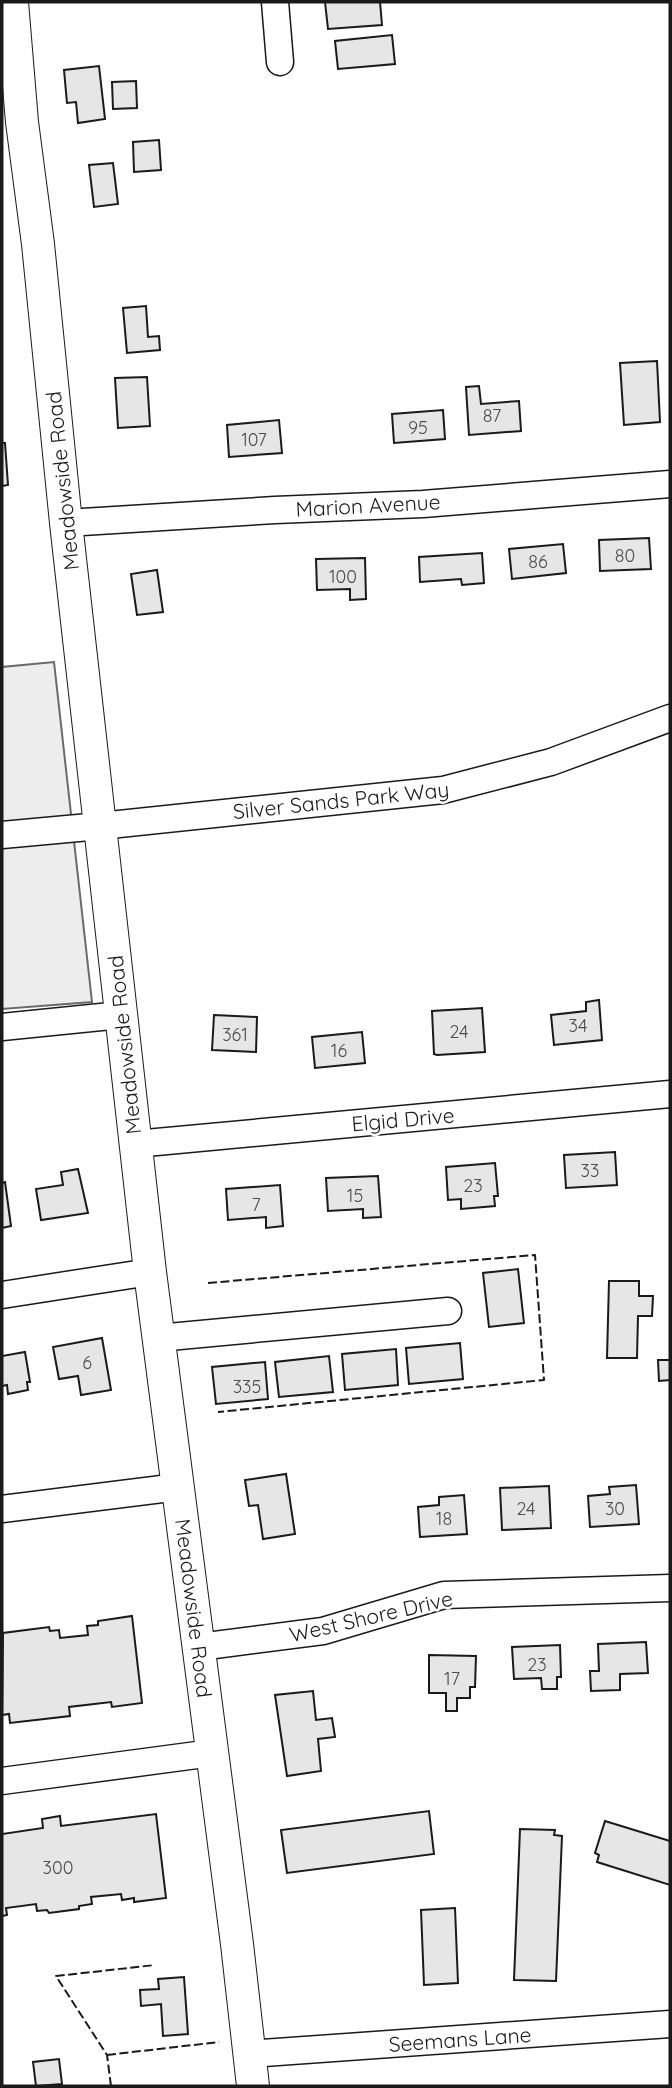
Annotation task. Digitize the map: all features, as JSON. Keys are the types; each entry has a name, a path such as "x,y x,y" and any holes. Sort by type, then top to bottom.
{"main road":[{"name":"Meadowside Road","path":"12,2 12,124 38,244 135,1144 253,2086"}],"street":[{"path":"275,2 280,62"},
{"name":"Marion Avenue","path":"66,523 423,504 670,484"},
{"name":"Silver Sands Park Way","path":"2,835 443,790 551,762 670,718"},
{"path":"2,1027 121,1015"},
{"name":"Elgid Drive","path":"135,1144 670,1094"},
{"path":"2,1295 150,1272"},
{"path":"158,1338 448,1311"},
{"path":"2,1509 178,1487"},
{"name":"West Shore Drive","path":"199,1647 323,1631 444,1595 670,1587"},
{"path":"2,1781 212,1753"},
{"name":"Seemans Lane","path":"249,2054 670,2024"}],"shaded area":[{"path":"54,662 92,1002 2,1009 2,667"}],"building":[{"path":"325,2 380,2 382,25 328,29"},
{"path":"392,35 395,64 338,69 335,41"},
{"path":"99,66 105,119 78,123 76,102 67,103 64,70"},
{"path":"136,81 137,108 113,109 112,82"},
{"path":"159,140 161,170 134,172 133,142"},
{"path":"113,163 118,204 94,207 89,165"},
{"path":"146,306 148,337 159,336 160,350 127,353 123,308"},
{"path":"657,361 660,422 624,425 620,363"},
{"path":"147,377 150,426 118,428 115,378"},
{"path":"479,386 481,404 519,401 521,431 469,435 466,387"},
{"path":"443,410 445,439 394,443 392,414"},
{"path":"279,420 282,453 229,457 227,425"},
{"path":"2,443 5,443 8,485 2,486"},
{"path":"649,538 651,569 600,571 599,540"},
{"path":"563,544 566,573 512,579 509,549"},
{"path":"482,553 484,583 462,585 461,579 420,582 419,557"},
{"path":"365,558 366,599 350,600 350,589 317,590 316,559"},
{"path":"157,570 163,612 137,615 131,574"},
{"path":"599,1000 602,1040 554,1045 551,1015 586,1011 586,1002"},
{"path":"482,1008 485,1052 434,1054 432,1011"},
{"path":"214,1015 257,1017 256,1052 212,1050"},
{"path":"362,1032 365,1063 315,1068 312,1037"},
{"path":"615,1152 617,1185 566,1188 564,1155"},
{"path":"495,1163 498,1196 494,1196 495,1206 461,1209 461,1199 448,1200 446,1167"},
{"path":"78,1169 88,1213 41,1220 36,1189 63,1185 61,1172"},
{"path":"378,1176 381,1217 363,1218 363,1209 328,1211 326,1178"},
{"path":"5,1182 11,1226 2,1228 2,1183"},
{"path":"280,1185 283,1226 266,1228 266,1217 228,1220 226,1189"},
{"path":"518,1269 524,1323 489,1327 483,1273"},
{"path":"609,1281 639,1281 639,1296 653,1296 652,1316 638,1316 637,1358 607,1358"},
{"path":"102,1338 111,1390 81,1395 78,1376 59,1379 53,1347"},
{"path":"460,1343 463,1379 409,1384 406,1348"},
{"path":"396,1349 398,1385 345,1390 342,1354"},
{"path":"25,1352 30,1382 27,1382 28,1390 8,1394 7,1385 2,1386 2,1356"},
{"path":"329,1356 333,1392 279,1397 275,1362"},
{"path":"658,1360 670,1360 670,1380 659,1381"},
{"path":"265,1362 268,1399 216,1404 212,1367"},
{"path":"286,1474 295,1534 263,1539 258,1505 249,1506 245,1480"},
{"path":"636,1485 639,1524 590,1527 588,1496 610,1494 609,1487"},
{"path":"549,1486 551,1528 502,1530 500,1488"},
{"path":"464,1495 467,1534 420,1537 418,1507 439,1505 439,1497"},
{"path":"132,1616 142,1703 112,1707 111,1702 69,1707 70,1716 10,1723 9,1714 2,1715 3,1633 49,1627 50,1631 59,1630 60,1638 88,1635 87,1626 98,1625 98,1621"},
{"path":"646,1642 648,1673 620,1674 620,1690 591,1691 590,1671 599,1671 598,1644"},
{"path":"560,1645 561,1677 557,1677 557,1689 542,1689 541,1678 514,1679 512,1647"},
{"path":"429,1655 476,1656 475,1687 470,1687 470,1698 457,1698 457,1711 446,1711 446,1693 429,1693"},
{"path":"313,1691 316,1720 332,1718 335,1737 318,1739 321,1771 287,1776 275,1695"},
{"path":"429,1811 434,1854 287,1873 281,1830"},
{"path":"156,1814 166,1898 134,1902 134,1898 122,1900 121,1894 91,1897 92,1904 79,1906 79,1909 49,1913 47,1910 37,1911 36,1904 6,1908 7,1915 2,1916 2,1834 43,1828 42,1819 60,1816 61,1826"},
{"path":"605,1821 670,1841 670,1885 597,1862 599,1855 595,1853"},
{"path":"520,1829 555,1830 554,1835 562,1836 556,1981 514,1980"},
{"path":"455,1908 458,1983 424,1985 421,1910"},
{"path":"184,1977 188,2034 163,2036 161,2004 141,2006 140,1990 159,1989 158,1979"},
{"path":"59,2059 62,2084 36,2086 33,2062"}],"fence":[{"path":"208,1283 535,1255 544,1380 218,1412"},
{"path":"111,2086 107,2055 56,1976 155,1965"},
{"path":"107,2055 219,2042"}]}
